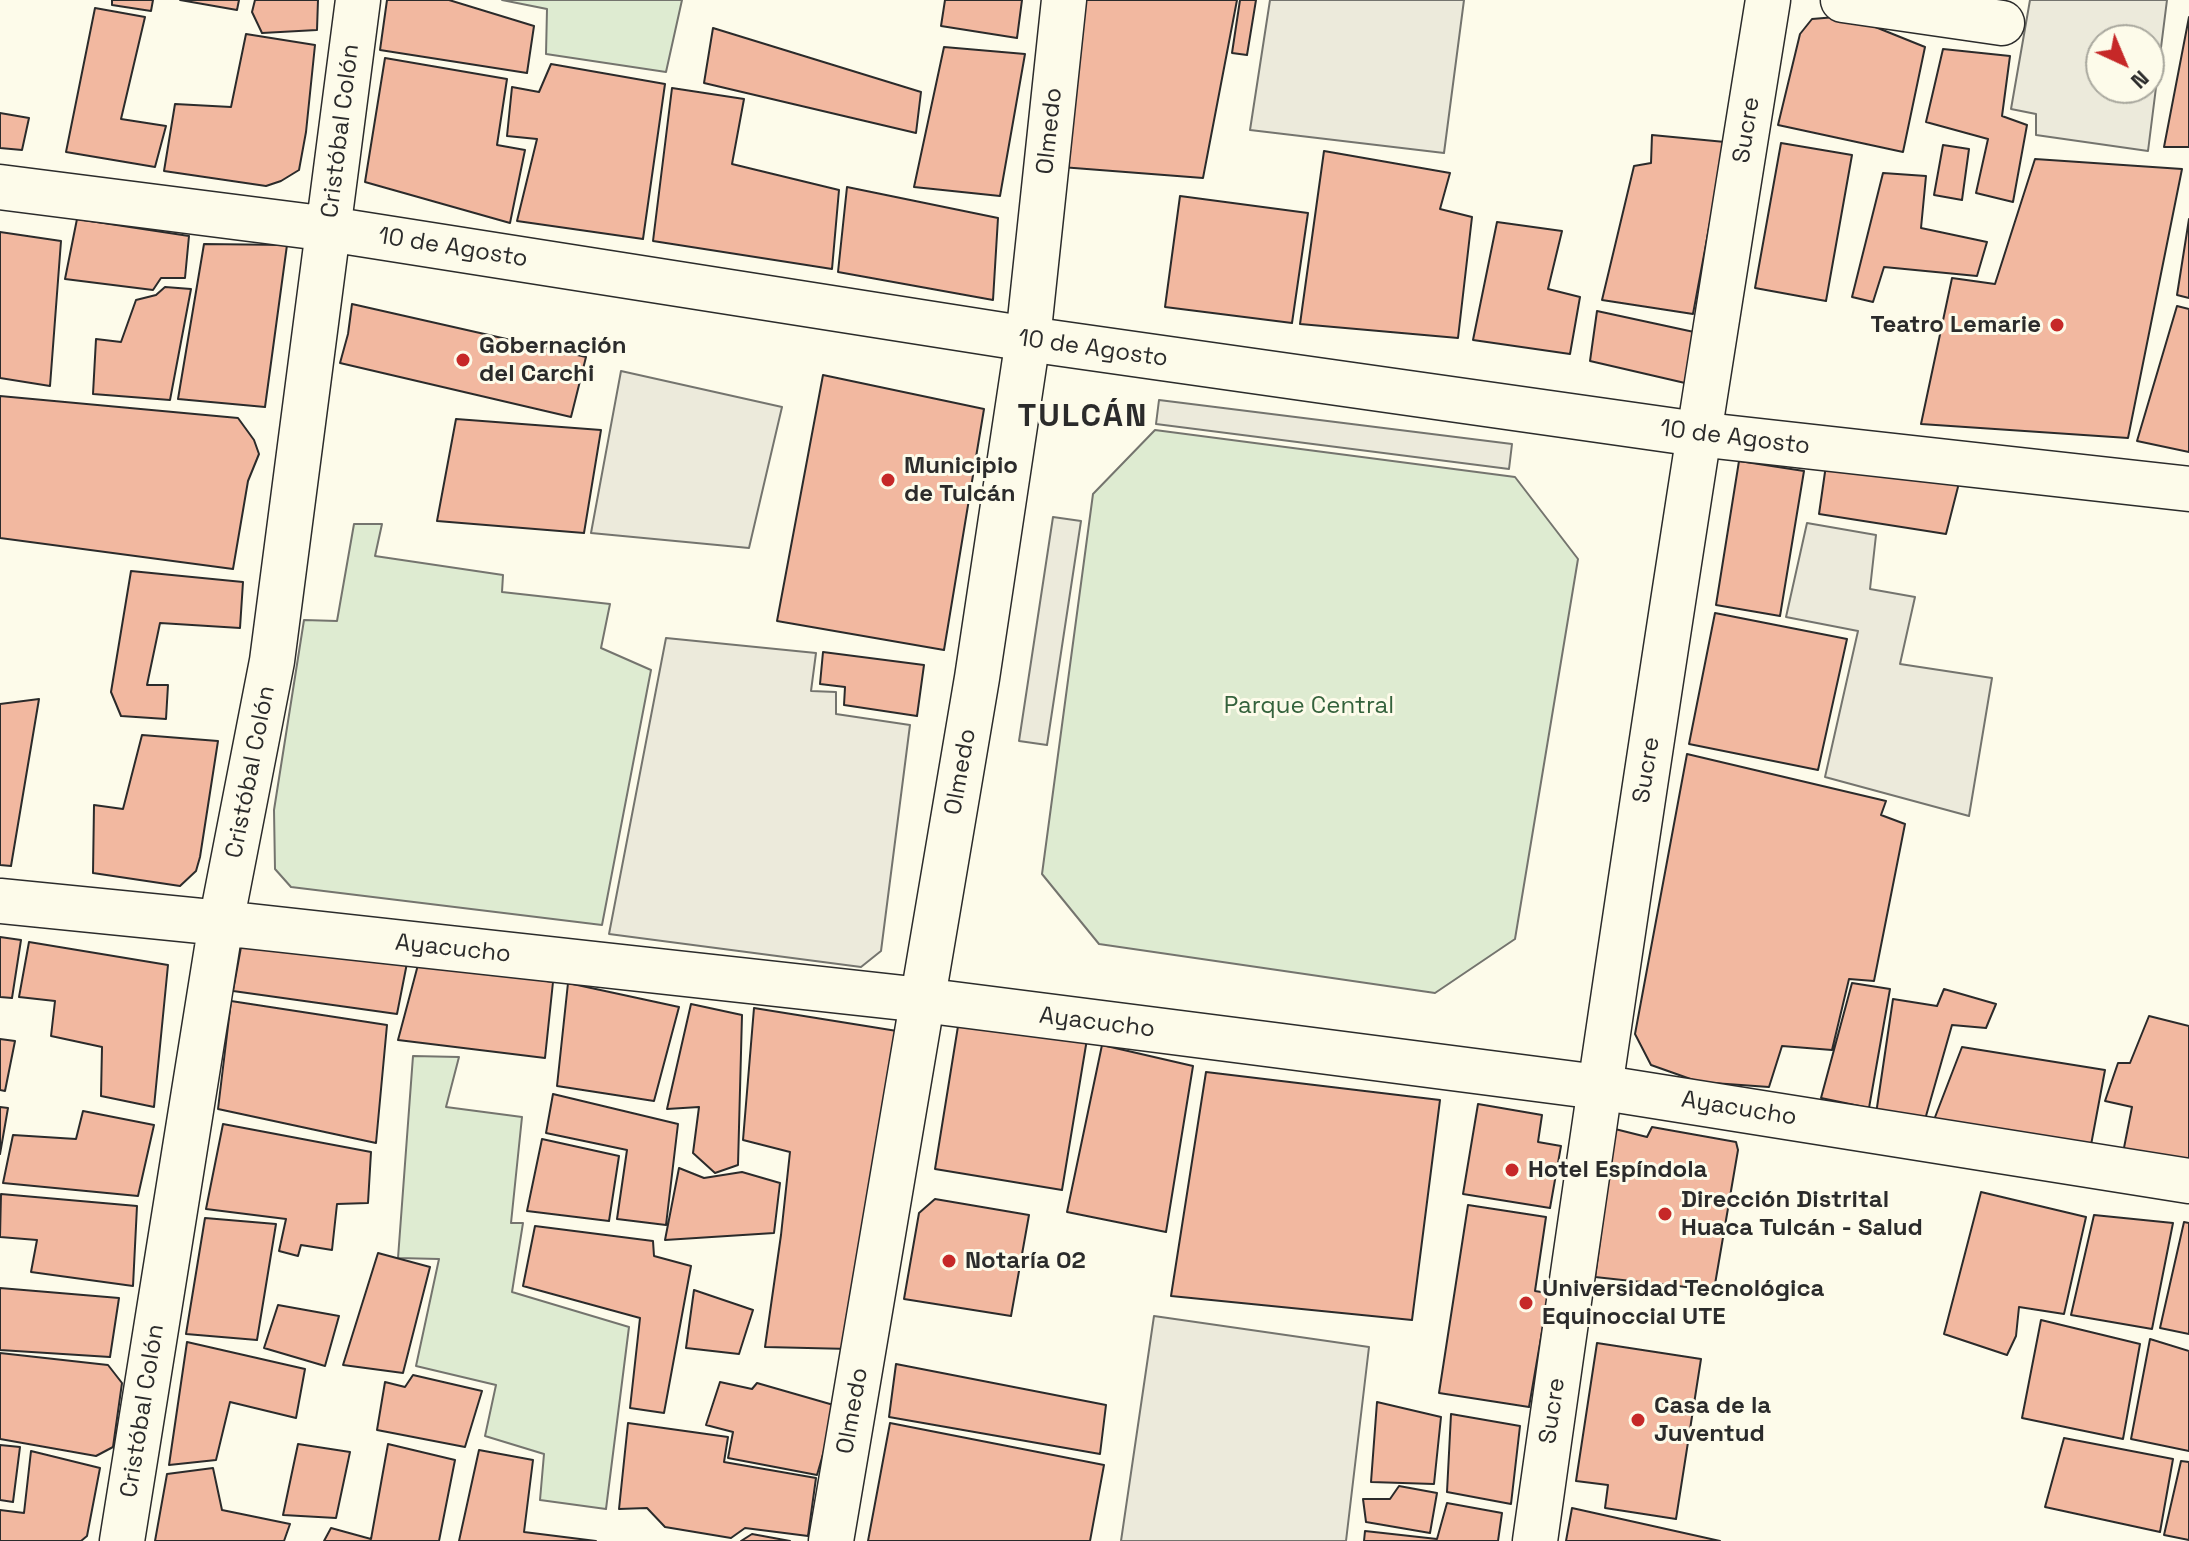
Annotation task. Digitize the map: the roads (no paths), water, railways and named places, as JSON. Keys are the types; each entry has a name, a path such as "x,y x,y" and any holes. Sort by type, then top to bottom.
{"street":[{"name":"Cristóbal Colón","path":"122,1541 221,923 272,661 358,0"},
{"name":"Olmedo","path":"831,1541 977,678 1028,339 1064,0"},
{"name":"Sucre","path":"1535,1541 1598,1087 1697,434 1768,0"},
{"path":"1843,0 2002,23"},
{"name":"10 de Agosto","path":"0,187 329,229 1028,339 1697,434 2189,489"},
{"name":"Ayacucho","path":"0,901 922,1000 1598,1087 2189,1181"}],"place":[{"name":"Teatro Lemarie","path":"2057,325"},
{"name":"Gobernación del Carchi","path":"463,360"},
{"name":"Municipio de Tulcán","path":"888,480"},
{"name":"Hotel Espíndola","path":"1512,1170"},
{"name":"Dirección Distrital Huaca Tulcán - Salud","path":"1665,1214"},
{"name":"Notaría 02","path":"949,1261"},
{"name":"Universidad Tecnológica Equinoccial UTE","path":"1526,1303"},
{"name":"Casa de la Juventud","path":"1638,1420"}],"district":[{"name":"TULCÁN","path":"1083,417"}],"park label":[{"name":"Parque Central","path":"1309,706"}]}
